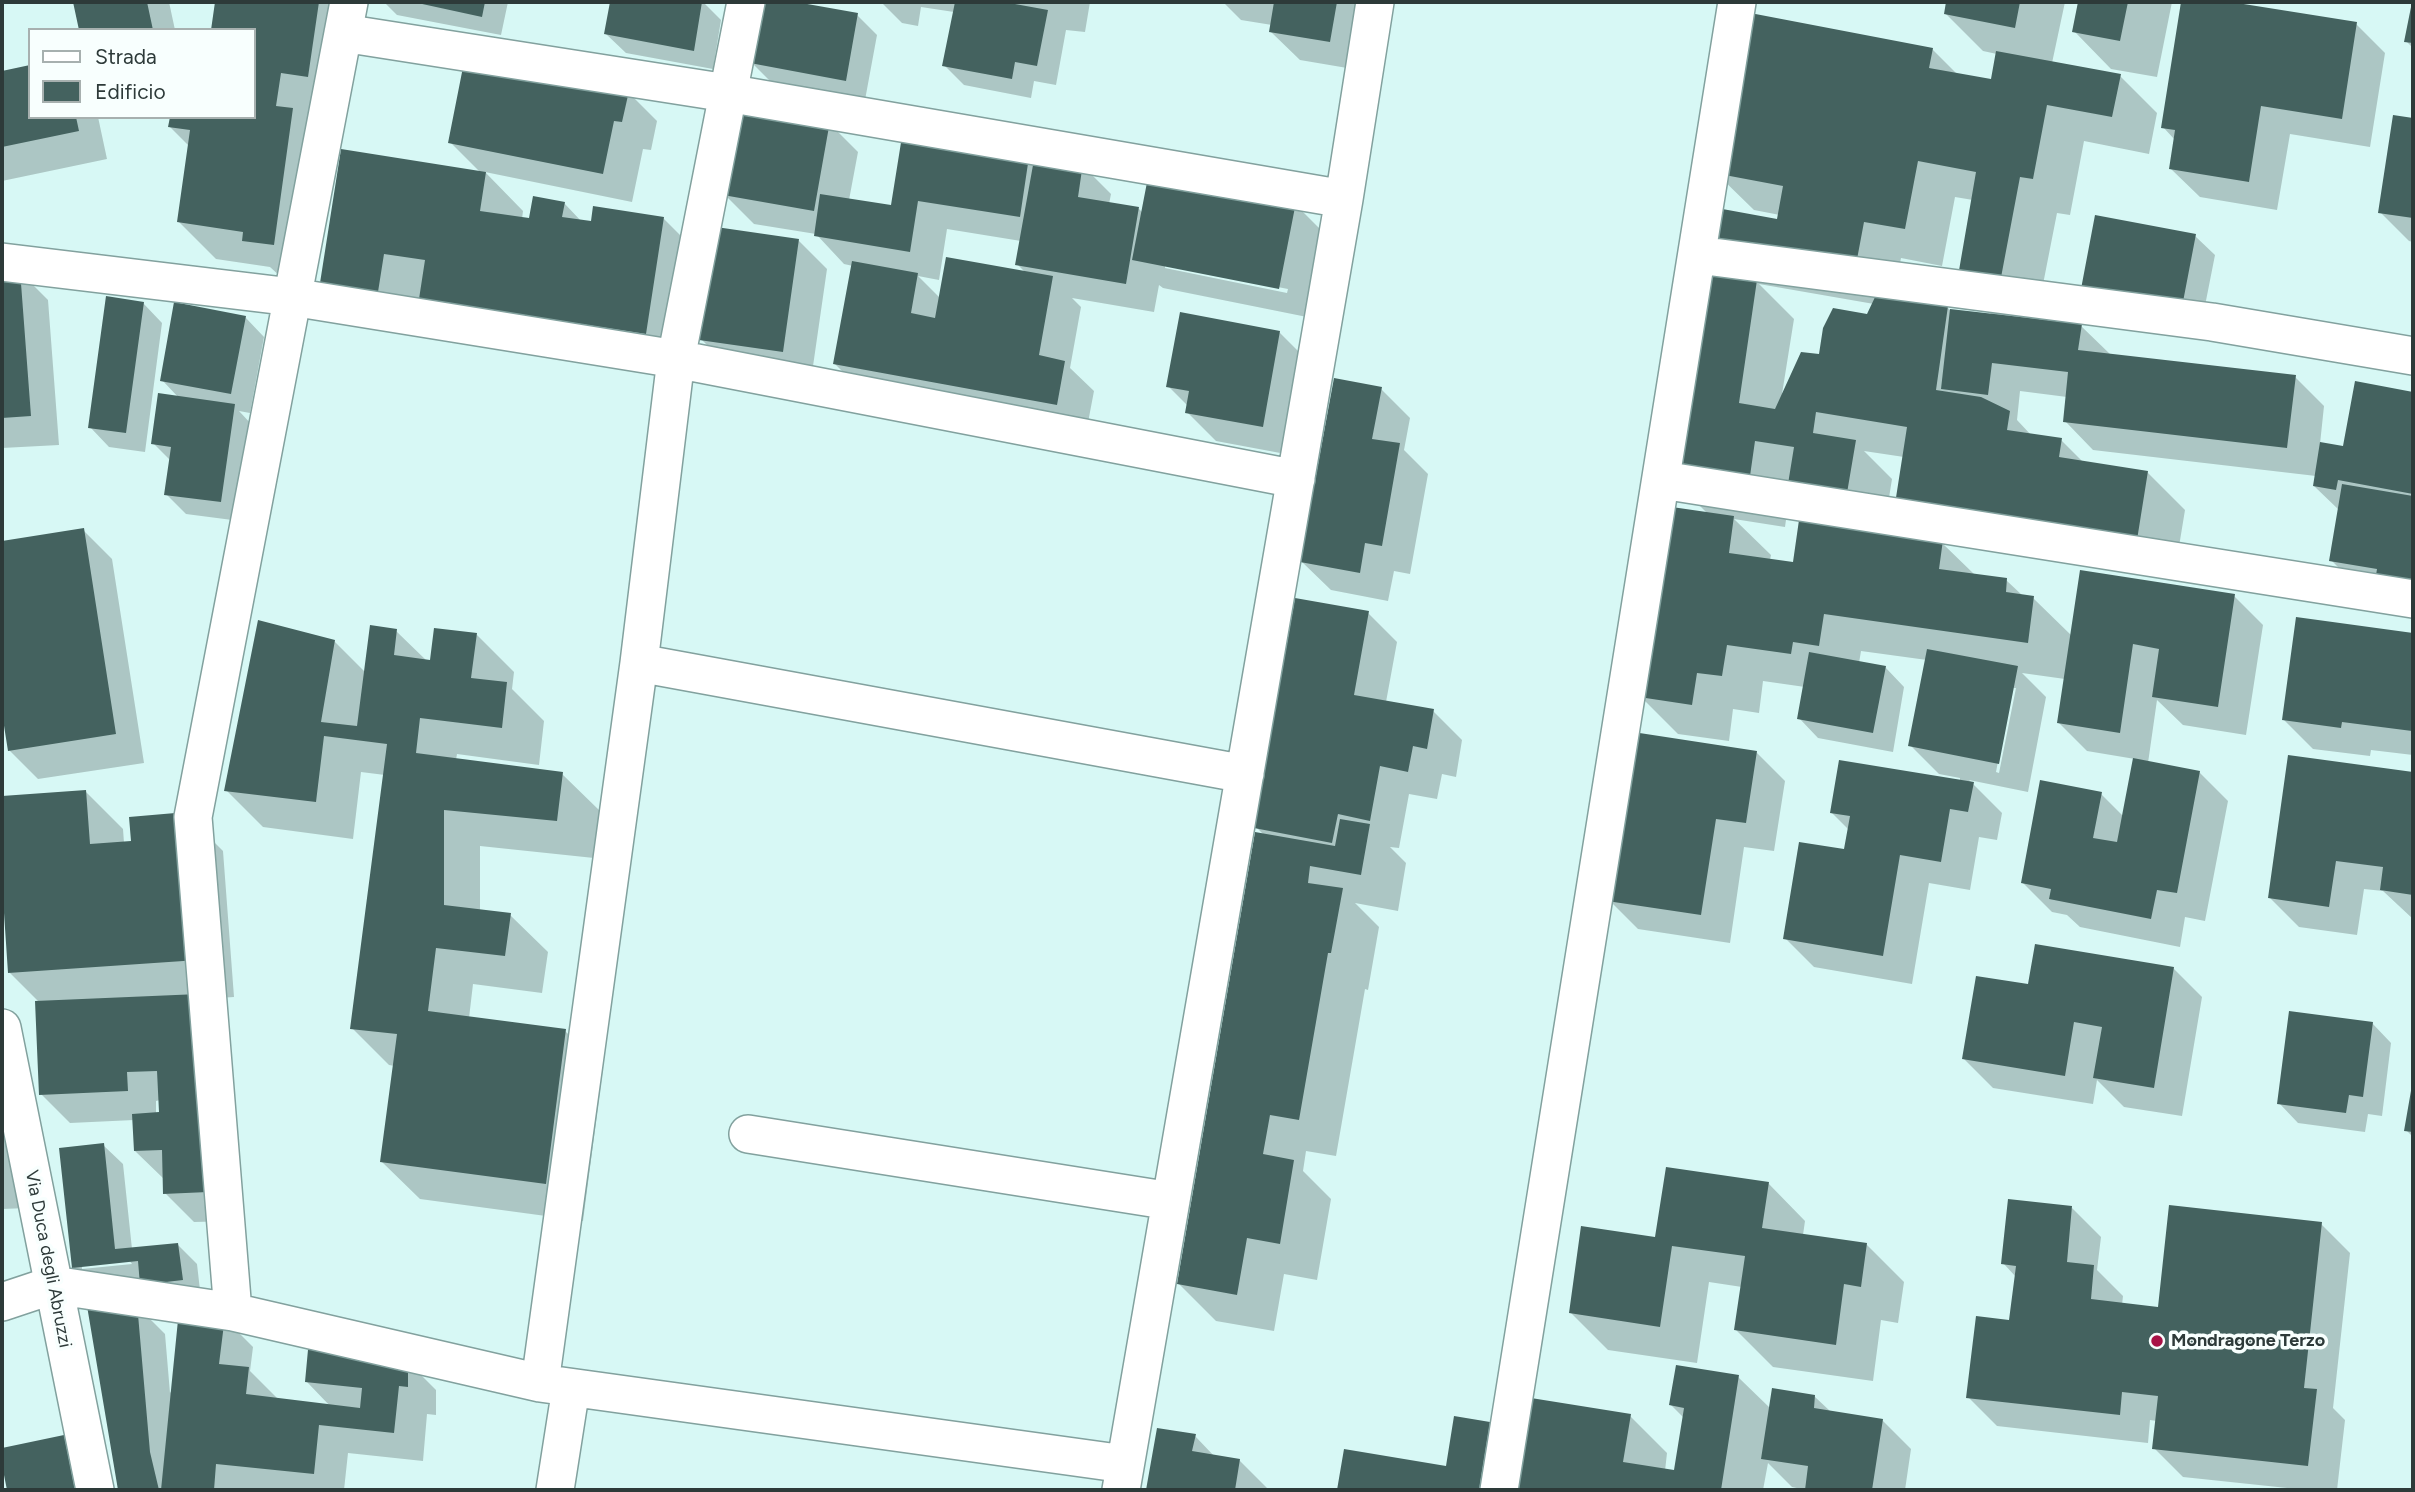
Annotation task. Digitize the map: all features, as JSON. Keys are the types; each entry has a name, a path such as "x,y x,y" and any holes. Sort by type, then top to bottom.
{"street":[{"path":"555,1490 556,1386 676,359 746,2"},
{"path":"2,1302 53,1285 233,1312 556,1386 1123,1477 1344,199 1375,2"},
{"path":"1499,1490 1737,2"},
{"path":"233,1312 193,817 346,17 727,93 1344,199"},
{"path":"1698,255 2212,322 2413,356"},
{"path":"2,262 292,297 676,359 1296,479"},
{"path":"1662,480 2413,599"},
{"path":"639,663 1245,774"},
{"name":"Via Duca degli Abruzzi","path":"2,1028 95,1490"},
{"path":"748,1134 1171,1201"}],"building":[{"path":"73,2 147,2 153,28 79,28"},
{"path":"215,2 319,2 308,77 281,73 276,106 293,108 274,245 242,241 243,232 177,222 190,130 168,127 170,119 256,119 256,28 211,28"},
{"path":"413,2 485,2 482,17"},
{"path":"610,2 702,2 694,51 604,34"},
{"path":"762,2 796,2 858,13 846,81 750,63"},
{"path":"955,2 1004,2 1048,10 1037,66 1015,62 1012,79 942,66"},
{"path":"1274,2 1337,2 1330,42 1269,32"},
{"path":"1946,2 2020,2 2015,28 1944,14"},
{"path":"2078,2 2128,2 2120,41 2072,32"},
{"path":"2181,2 2231,2 2357,22 2342,119 2261,106 2249,182 2169,169 2175,130 2161,128"},
{"path":"2413,2 2413,43 2404,42"},
{"path":"1745,12 1933,48 1929,68 1991,79 1996,51 2121,74 2112,117 2047,105 2033,179 2020,177 1999,288 1957,282 1976,172 1918,161 1905,229 1864,222 1855,270 1712,246 1717,208 1777,219 1783,186 1714,173"},
{"path":"465,57 629,91 622,122 614,121 603,174 448,143"},
{"path":"28,65 28,119 76,119 79,131 2,147 2,71"},
{"path":"739,105 830,121 814,211 723,195"},
{"path":"2393,115 2413,118 2413,218 2378,213"},
{"path":"903,130 1030,150 1020,217 918,201 910,252 814,236 820,194 891,205"},
{"path":"341,149 486,172 480,211 529,218 533,196 565,202 562,217 591,221 593,206 664,217 646,334 419,299 425,260 384,254 378,292 320,283"},
{"path":"1035,154 1083,163 1078,197 1139,207 1126,284 1015,265"},
{"path":"1149,172 1296,202 1279,289 1132,260"},
{"path":"2095,215 2196,234 2182,307 2081,289"},
{"path":"716,227 799,239 783,352 699,340"},
{"path":"946,257 1053,276 1039,355 1065,361 1057,405 833,364 852,261 918,273 911,313 935,318"},
{"path":"2,268 20,270 31,416 2,418"},
{"path":"1708,272 1757,280 1739,403 1775,409 1801,352 1819,354 1823,328 1833,308 1867,314 1876,295 1948,306 1936,390 1981,397 2010,411 2007,430 2062,438 2059,457 2148,471 2137,540 1895,504 1907,427 1816,412 1813,433 1856,440 1847,493 1788,484 1794,447 1755,441 1748,490 1669,478"},
{"path":"106,296 144,302 126,433 88,428"},
{"path":"174,302 246,316 231,394 160,381"},
{"path":"1950,309 2082,324 2078,350 2296,375 2287,448 2063,422 2068,372 1992,363 1988,395 1941,389"},
{"path":"1180,312 1280,331 1263,427 1185,413 1189,391 1166,387"},
{"path":"1334,378 1382,387 1372,439 1400,443 1382,546 1365,543 1360,573 1300,562"},
{"path":"2355,381 2413,392 2413,494 2338,480 2336,490 2313,486 2320,442 2343,446"},
{"path":"158,393 235,404 221,502 164,495 171,447 151,444"},
{"path":"2342,484 2413,496 2413,587 2375,581 2377,569 2329,561"},
{"path":"1665,506 1734,516 1729,553 1793,562 1799,520 1943,540 1939,569 2007,578 2006,592 2034,596 2028,643 1824,614 1819,646 1793,642 1791,654 1727,645 1722,676 1697,673 1692,705 1639,697"},
{"path":"84,528 116,734 8,751 2,713 2,541"},
{"path":"2080,570 2235,594 2218,707 2152,697 2159,649 2133,644 2120,733 2057,723"},
{"path":"1295,598 1369,611 1354,695 1434,709 1427,749 1413,746 1408,772 1380,766 1370,821 1338,814 1332,843 1254,828"},
{"path":"2296,617 2413,633 2412,731 2342,722 2341,728 2282,720"},
{"path":"258,620 335,640 321,722 357,726 370,625 397,629 394,655 430,660 434,628 477,633 471,678 507,682 502,728 420,718 416,753 563,772 557,821 444,810 444,905 511,913 505,956 436,948 428,1011 566,1029 546,1184 380,1162 397,1034 350,1029 387,744 324,736 316,802 224,791"},
{"path":"1927,649 2018,666 1999,764 1908,746"},
{"path":"1809,652 1886,666 1873,733 1797,719"},
{"path":"1633,732 1757,751 1746,823 1716,819 1701,915 1607,901"},
{"path":"2288,755 2413,772 2413,895 2380,890 2383,867 2336,861 2329,907 2268,898"},
{"path":"2133,758 2200,771 2177,893 2157,890 2151,919 2049,899 2051,889 2021,883 2040,780 2102,792 2093,838 2117,842"},
{"path":"1839,760 1974,782 1968,812 1950,809 1941,862 1900,855 1883,956 1783,939 1799,842 1844,849 1850,816 1830,813"},
{"path":"86,790 90,844 131,841 129,817 187,812 198,960 8,973 2,883 2,796"},
{"path":"1340,819 1370,824 1361,875 1310,866 1308,883 1343,888 1331,953 1328,953 1299,1120 1270,1115 1263,1154 1294,1160 1280,1244 1247,1238 1237,1295 1177,1284 1255,832 1335,846"},
{"path":"2035,944 2174,967 2154,1088 2093,1078 2102,1027 2074,1022 2065,1076 1962,1059 1976,976 2028,984"},
{"path":"199,994 208,1192 163,1194 162,1150 134,1151 132,1114 159,1112 157,1071 127,1072 128,1091 39,1095 35,1001"},
{"path":"2289,1011 2373,1022 2363,1097 2349,1095 2346,1113 2277,1104"},
{"path":"2413,1085 2413,1132 2404,1131"},
{"path":"104,1143 115,1249 178,1243 183,1280 140,1285 138,1261 72,1268 59,1148"},
{"path":"1666,1167 1769,1182 1762,1228 1867,1243 1861,1287 1844,1284 1836,1345 1734,1330 1745,1256 1672,1246 1660,1327 1569,1313 1581,1226 1655,1237"},
{"path":"2008,1199 2072,1206 2067,1262 2094,1265 2091,1299 2158,1307 2169,1205 2322,1222 2304,1388 2317,1389 2308,1466 2152,1449 2158,1396 2122,1392 2120,1415 1966,1398 1976,1316 2009,1320 2016,1266 2001,1264"},
{"path":"86,1300 137,1303 150,1452 159,1490 118,1490"},
{"path":"179,1310 225,1316 219,1364 249,1367 246,1394 360,1408 362,1388 305,1382 309,1339 408,1359 408,1387 399,1386 394,1433 319,1425 314,1474 216,1464 214,1490 161,1490"},
{"path":"1676,1365 1739,1375 1721,1490 1516,1490 1531,1398 1631,1414 1623,1462 1674,1470 1684,1408 1669,1405"},
{"path":"1772,1388 1815,1395 1814,1408 1883,1419 1872,1490 1805,1490 1808,1466 1761,1459"},
{"path":"1454,1416 1490,1422 1479,1490 1337,1490 1344,1449 1446,1466"},
{"path":"1157,1428 1196,1434 1192,1451 1240,1459 1235,1490 1146,1490"},
{"path":"64,1435 75,1490 7,1490 2,1448"}],"place":[{"name":"Mondragone Terzo","path":"2157,1341"}]}
